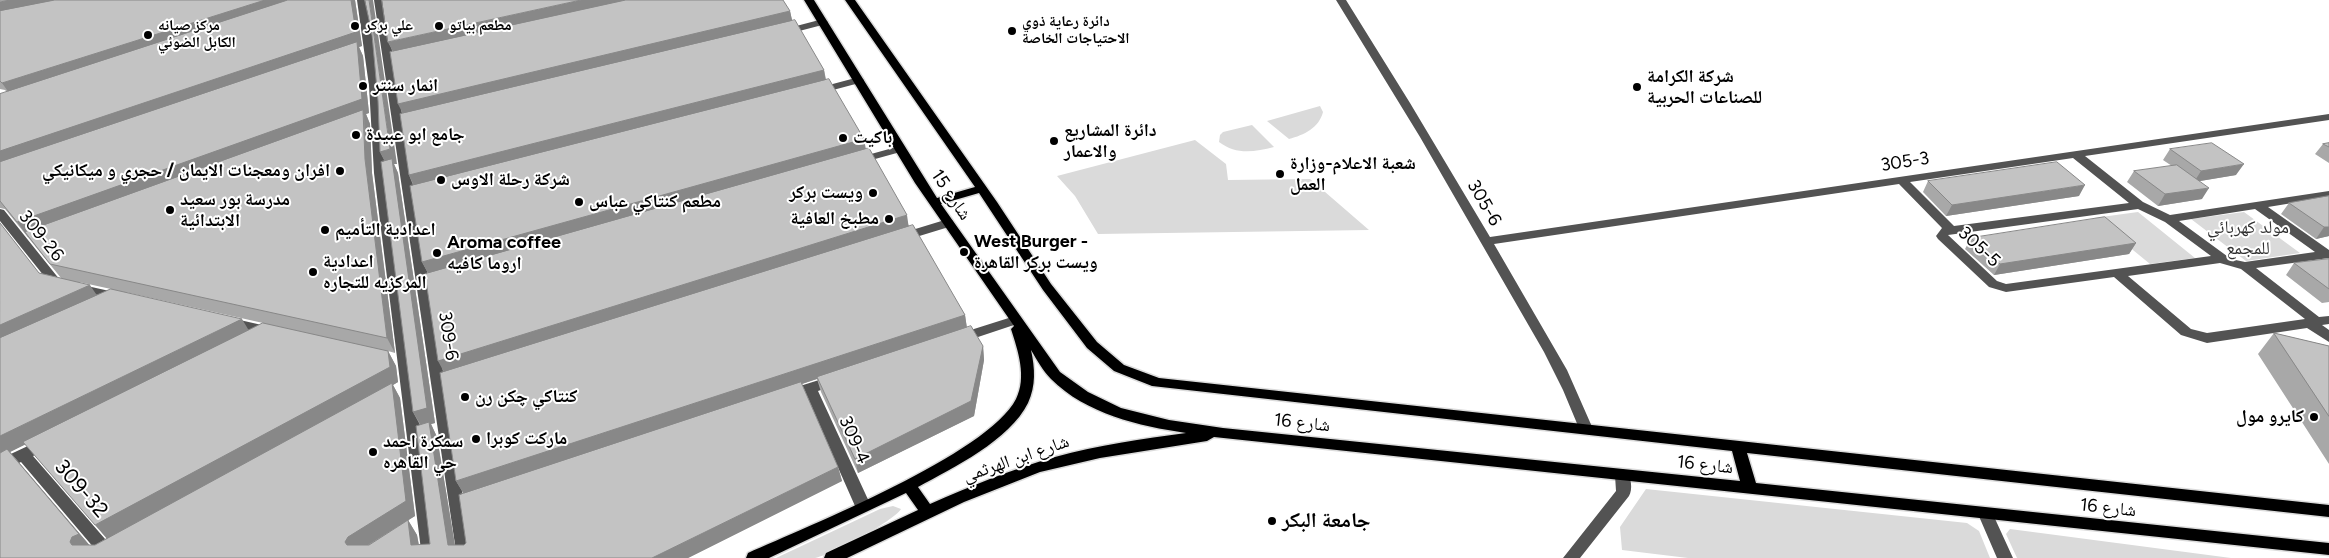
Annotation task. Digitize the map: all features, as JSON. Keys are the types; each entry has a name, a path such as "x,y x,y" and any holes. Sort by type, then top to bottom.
{"main road":[{"name":"شارع 15","path":"809,0 900,148 1015,320 1055,375 1082,396"},
{"name":"شارع 15","path":"850,0 982,189 1047,288 1092,346 1119,368"},
{"path":"935,202 982,189"},
{"name":"شارع ابن الهرثمي","path":"754,558 909,485 964,453 1012,418 1027,386 1029,364 1015,320"},
{"name":"شارع 16","path":"1119,368 1157,383 2329,510"},
{"name":"شارع 16","path":"1082,396 1120,412 1160,425 1223,433 2329,549"},
{"name":"شارع ابن الهرثمي","path":"832,558 927,511 1038,468 1114,450 1223,433"},
{"path":"1738,447 1750,489"},
{"path":"909,485 927,511"}],"street":[{"name":"309-6","path":"362,0 374,117 392,170 414,195 442,384 444,427 465,558"},
{"name":"305-6","path":"1341,0 1408,106 1574,395 1586,429"},
{"name":"309-6","path":"382,4 403,123 392,170 399,360 408,386 430,558"},
{"path":"776,34 823,22"},
{"path":"811,93 859,80"},
{"name":"305-3","path":"1486,241 2329,117"},
{"path":"843,165 900,148"},
{"path":"2074,153 2139,205 2169,219 2319,321 2329,337"},
{"path":"1902,180 1951,230"},
{"path":"2169,219 2329,194"},
{"name":"305-5","path":"2139,205 1944,231 1942,236 1993,284 2006,288 2117,273 2328,254"},
{"path":"2257,205 2328,254"},
{"name":"309-26","path":"0,213 29,243 56,283 126,298 104,305"},
{"path":"891,241 948,222"},
{"path":"2117,273 2186,332 2198,337 2207,338 2319,321"},
{"path":"215,318 276,332 253,340"},
{"path":"950,342 1015,320"},
{"path":"773,400 848,376"},
{"path":"390,396 408,386"},
{"name":"309-4","path":"810,388 863,506"},
{"path":"414,437 444,427"},
{"path":"0,466 58,436"},
{"name":"309-32","path":"23,454 105,552"},
{"path":"1571,558 1624,492 1622,475"},
{"path":"456,506 493,494"},
{"path":"1986,514 2005,558"},
{"path":"410,530 425,520"}],"green space":[{"path":"1320,106 1323,112 1314,127 1305,133 1289,139 1267,121"},
{"path":"1252,125 1274,147 1239,151 1219,142 1220,135 1223,132"},
{"path":"1195,140 1226,164 1228,180 1310,179 1369,230 1098,234 1075,196 1057,176"},
{"path":"2138,212 2195,258 2150,264 2094,218"},
{"name":"مولد كهربائي للمجمع","path":"2244,212 2300,253 2246,261 2191,219"},
{"path":"1646,489 1967,523 1979,531 1990,558 1688,558 1622,550 1620,527"},
{"path":"893,506 901,509 887,521 861,537 822,556 815,558 776,558 880,509"},
{"path":"2010,529 2231,558 2017,558 2006,534"}],"building":[{"path":"55,0 265,0 2,83 0,81 0,11"},
{"path":"288,0 351,0 356,32 0,151 0,94"},
{"path":"365,0 369,0 390,149 380,152 372,34"},
{"path":"382,0 581,0 388,42"},
{"path":"626,0 783,0 790,11 398,104 390,52"},
{"path":"795,20 824,70 409,175 400,114"},
{"path":"357,42 362,99 17,222 0,201 0,162"},
{"path":"829,79 864,139 422,262 410,186"},
{"path":"363,110 365,159 387,338 50,264 25,232"},
{"path":"2212,143 2244,164 2201,171 2170,149"},
{"path":"869,148 907,215 438,361 425,274"},
{"path":"392,159 427,408 413,412 381,162"},
{"path":"2057,162 2085,185 1952,205 1928,181"},
{"path":"2177,165 2209,188 2165,194 2134,171"},
{"path":"2329,196 2329,227 2324,227 2289,203"},
{"path":"2105,217 2136,243 2000,264 1971,238"},
{"path":"0,223 39,273 90,285 0,325"},
{"path":"913,225 965,315 456,481 440,373"},
{"path":"2329,259 2329,289 2294,263"},
{"path":"111,289 242,319 0,436 0,338"},
{"path":"263,323 388,351 390,367 95,525 23,442"},
{"path":"971,326 983,346 971,401 855,459 817,377"},
{"path":"2274,333 2329,346 2329,416"},
{"path":"801,382 838,467 652,558 0,558 0,453 7,449 79,534 72,537 70,542 72,545 95,545 392,383 406,501 348,537 345,542 347,545 369,545 408,520 411,545 430,544 416,426 429,422 448,545 464,545 466,543 459,495"}],"place":[{"name":"علي بركر","path":"355,26"},
{"name":"مطعم بياتو","path":"439,26"},
{"name":"دائرة رعاية ذوي الاحتياجات الخاصة","path":"1012,31"},
{"name":"مركز صيانه الكابل الضوئي","path":"148,35"},
{"name":"انمار سنتر","path":"363,86"},
{"name":"شركة الكرامة للصناعات الحربية","path":"1637,87"},
{"name":"جامع ابو عبيدة","path":"356,135"},
{"name":"باكيت","path":"843,138"},
{"name":"دائرة المشاريع والاعمار","path":"1054,141"},
{"name":"افران ومعجنات الايمان / حجري و ميكانيكي","path":"340,171"},
{"name":"شعبة الاعلام-وزارة العمل","path":"1280,174"},
{"name":"شركة رحلة الاوس","path":"441,180"},
{"name":"ويست بركر","path":"873,193"},
{"name":"مطعم كنتاكي عباس","path":"579,202"},
{"name":"مدرسة بور سعيد الابتدائية","path":"170,210"},
{"name":"مطبخ العافية","path":"889,219"},
{"name":"اعدادية التأميم","path":"325,230"},
{"name":"West Burger - ويست بركر القاهرة","path":"964,252"},
{"name":"Aroma coffee اروما كافيه","path":"437,253"},
{"name":"اعدادية المركزيه للتجاره","path":"313,272"},
{"name":"كنتاكي چكن رن","path":"465,397"},
{"name":"كايرو مول","path":"2314,417"},
{"name":"ماركت كوبرا","path":"476,439"},
{"name":"سمكرة احمد حي القاهره","path":"373,452"},
{"name":"جامعة البكر","path":"1272,521"}]}
